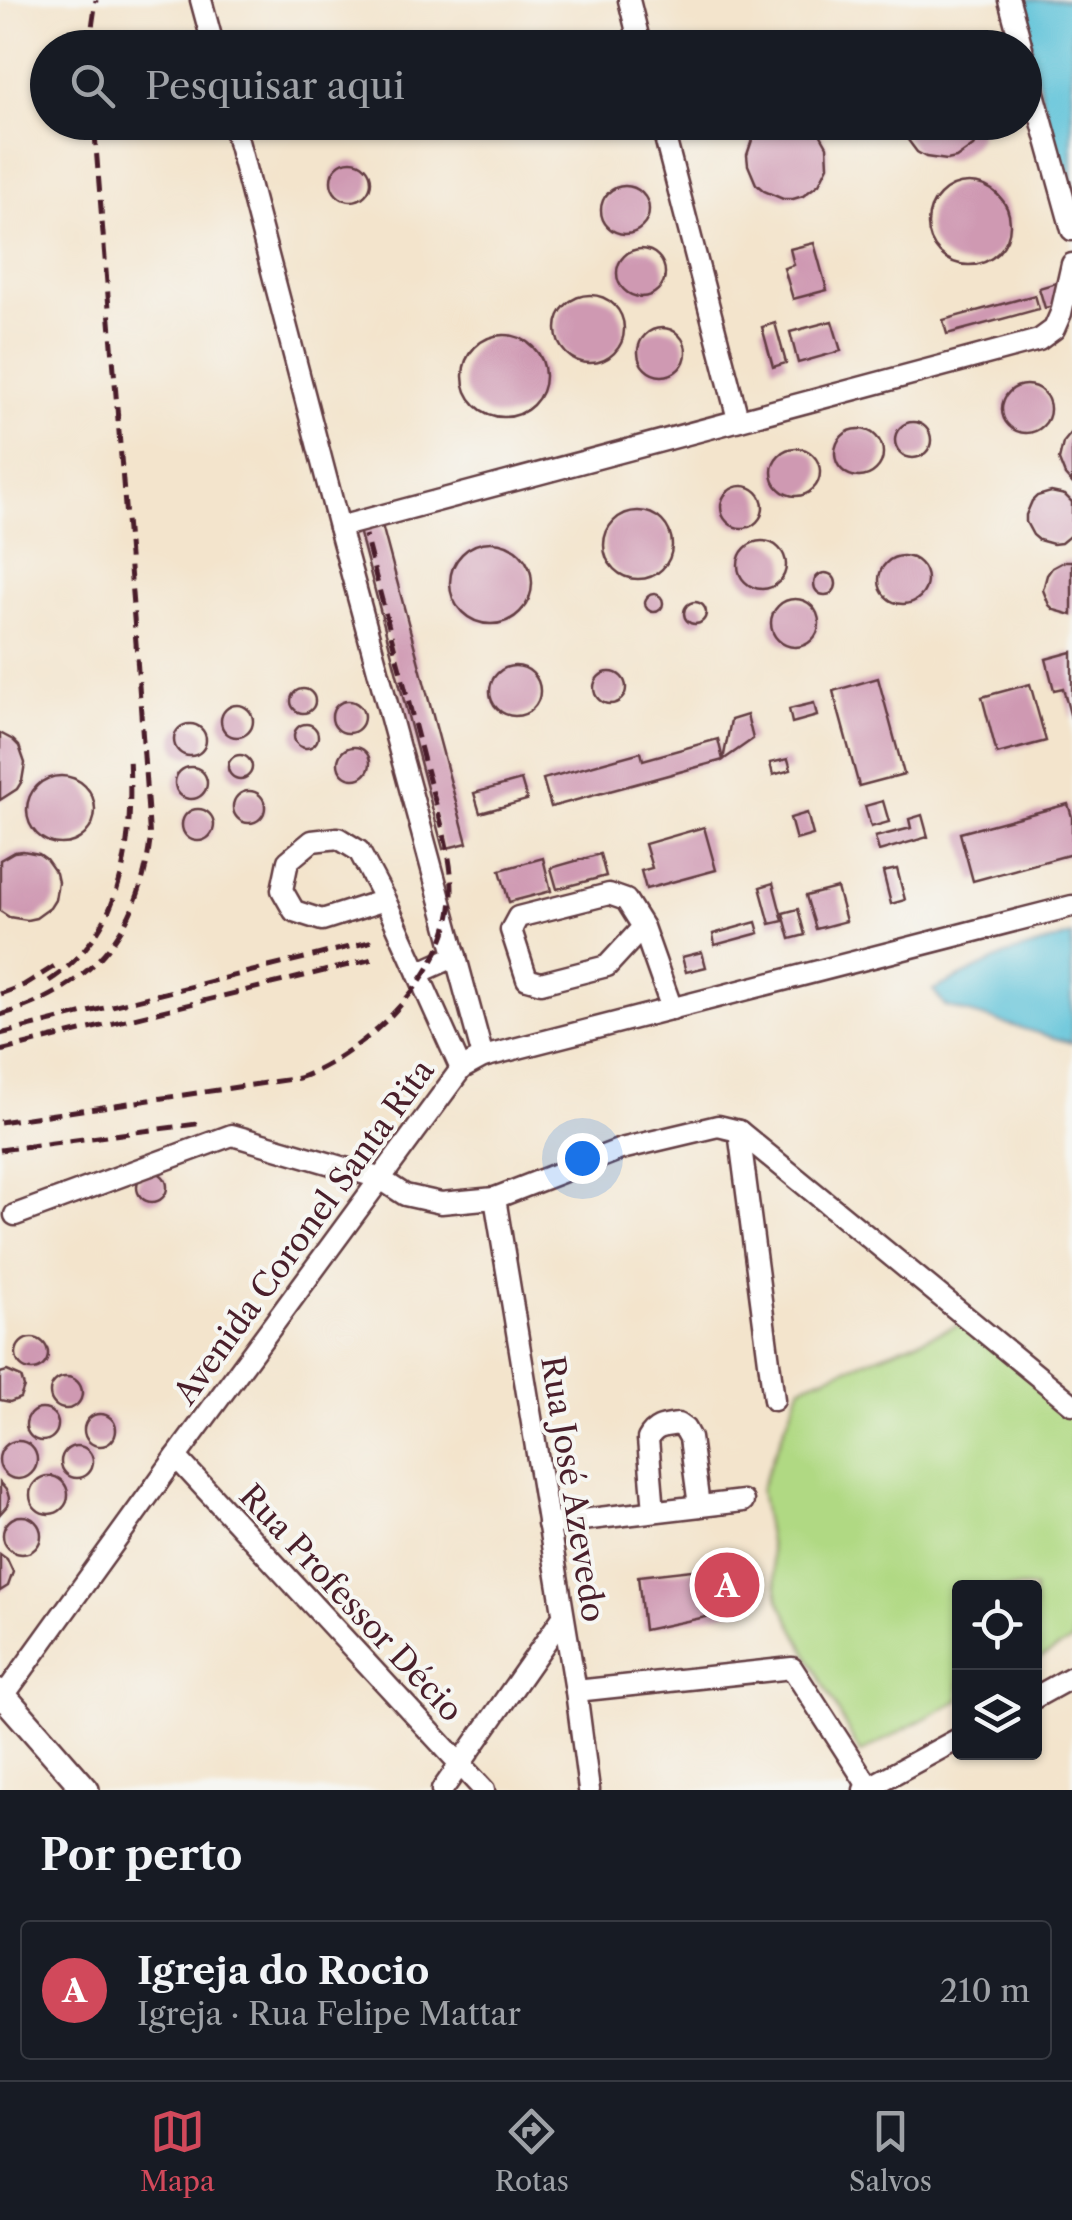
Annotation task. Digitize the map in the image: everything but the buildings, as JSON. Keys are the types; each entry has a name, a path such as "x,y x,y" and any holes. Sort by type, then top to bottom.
{"main road":[{"path":"1,1696 86,1790"}],"street":[{"path":"201,0 209,30"},
{"path":"629,0 637,30"},
{"path":"1009,0 1017,30"},
{"path":"1042,122 1072,230"},
{"path":"238,140 338,526 484,1057"},
{"path":"666,140 738,418"},
{"path":"338,526 1039,340 1054,329 1061,313 1072,264"},
{"path":"385,900 322,920 294,912 282,890 288,861 312,841 338,838 359,851 385,900 462,1070"},
{"path":"643,927 608,966 541,984 526,980 511,930 518,917 609,894 626,900 643,927 672,1009"},
{"name":"Avenida Coronel Santa Rita","path":"1,1696 462,1070 484,1057 1072,906"},
{"path":"418,973 456,956"},
{"path":"16,1215 232,1135 379,1178 405,1195 442,1203 495,1198 621,1148 718,1126 739,1131 1072,1404"},
{"path":"739,1131 774,1400"},
{"name":"Rua José Azevedo","path":"495,1198 589,1790"},
{"path":"654,1511 648,1439 653,1430 678,1424 690,1438 699,1506"},
{"name":"Rua Professor Décio","path":"176,1457 484,1790"},
{"path":"548,1524 743,1501"},
{"path":"442,1790 563,1617"},
{"path":"576,1691 792,1668 867,1789 952,1742"},
{"path":"1042,1694 1072,1678"}],"green space":[{"path":"969,1321 1072,1410 1072,1641 1042,1657 1042,1580 952,1580 952,1704 860,1753 779,1600 760,1490 801,1386"}],"water":[{"path":"1018,0 1072,0 1072,220 1042,98 1042,30 1025,30"},
{"path":"1072,935 1072,1043 945,1006 933,990 1006,955"}],"railway":[{"path":"92,30 96,0"},
{"path":"0,1015 59,990 104,953 134,903 150,841 95,140"},
{"path":"0,1122 299,1078 324,1067 373,1033 396,1011 432,961 445,934 451,908 451,873 440,817 365,535"},
{"path":"49,981 75,960 95,936 109,910 126,851 129,757"},
{"path":"0,1034 373,941"},
{"path":"0,1051 377,958"},
{"path":"0,994 24,985 58,964"},
{"path":"0,1150 204,1123"}],"place":[{"name":"Igreja do Rocio","path":"727,1585"}]}
